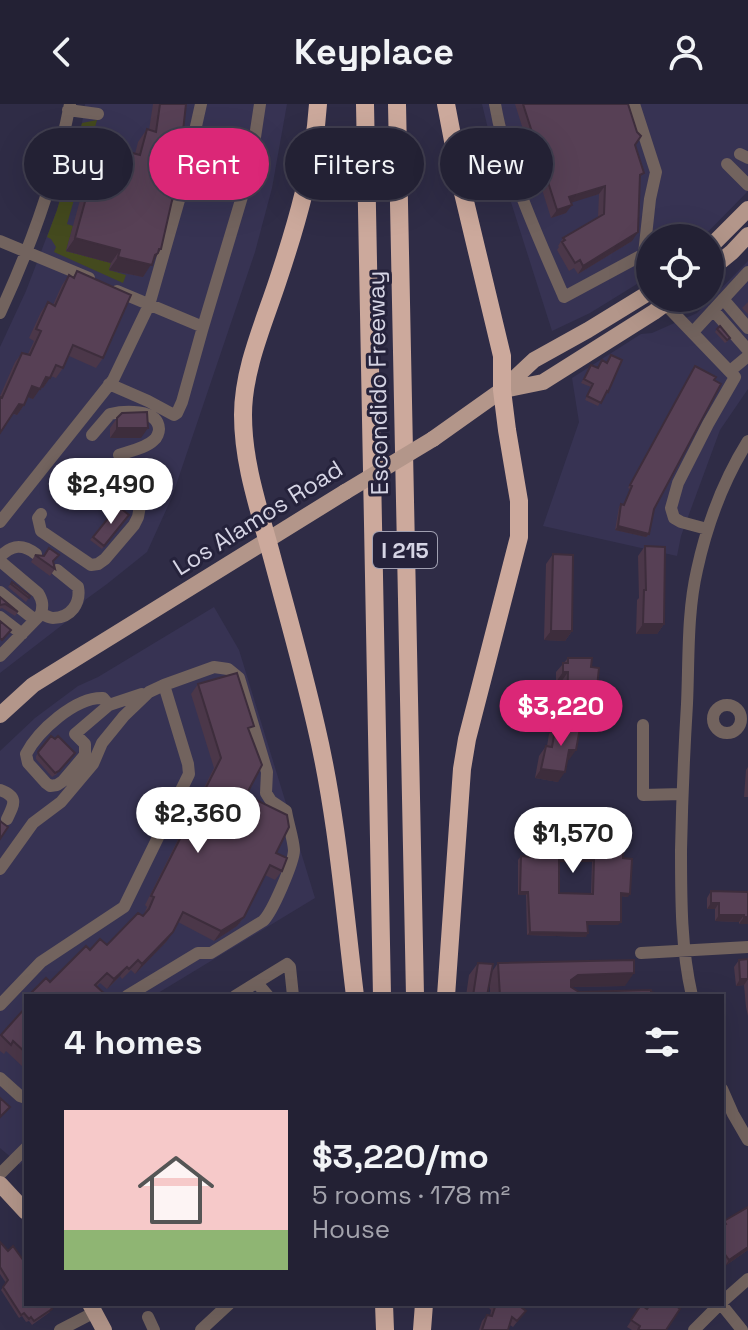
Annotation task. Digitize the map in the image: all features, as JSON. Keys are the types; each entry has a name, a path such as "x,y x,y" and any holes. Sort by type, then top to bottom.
{"highway":[{"path":"318,104 307,187 257,343 243,413 246,463 313,715 327,783 355,994"},
{"name":"Escondido Freeway","path":"365,104 382,994"},
{"name":"Escondido Freeway","path":"397,104 415,994"},
{"path":"446,104 463,193 502,356 502,390 519,501 519,537 462,769 446,994"},
{"path":"384,1306 385,1330"},
{"path":"422,1306 422,1330"}],"main road":[{"path":"724,233 748,209"},
{"path":"724,251 748,222"},
{"path":"724,258 748,235"},
{"name":"Los Alamos Road","path":"0,715 33,685 433,439 502,390 534,360 636,301"},
{"name":"Los Alamos Road","path":"502,390 543,382 648,312"},
{"path":"0,1184 24,1210"},
{"path":"93,1308 104,1330"}],"street":[{"path":"196,128 201,104"},
{"path":"256,128 260,104"},
{"path":"495,104 499,129 534,227 564,297 636,264"},
{"path":"634,104 656,172 649,224"},
{"path":"0,313 37,228 62,146 69,107 98,114"},
{"path":"727,164 748,185"},
{"path":"0,522 109,384 149,305 178,200"},
{"path":"109,384 174,415 177,413 240,200"},
{"path":"0,241 203,327"},
{"path":"745,276 748,295"},
{"path":"724,298 745,276"},
{"path":"724,300 748,328"},
{"path":"676,312 735,377 687,464 671,508 674,518 707,529"},
{"path":"693,332 711,312"},
{"path":"715,312 748,353 730,371"},
{"path":"92,435 110,414 136,413 153,418 159,427 154,441 119,455"},
{"path":"692,994 681,915 682,794 691,612 696,573 707,529 734,462 748,441"},
{"path":"41,514 38,518 41,531 91,565 98,564 115,548 138,517 140,506"},
{"path":"0,656 38,617 43,607 38,593 2,566 6,550 17,546 29,548 36,554"},
{"path":"0,592 38,617 55,618 70,613 78,605 78,587 57,570"},
{"path":"0,617 22,634"},
{"path":"109,705 103,698 97,698 68,711 43,731 26,754 28,763 44,782 50,786 57,785 83,759 85,744 75,734 109,705 214,667 228,669 239,678 267,772 266,793 271,801 286,811 294,853 268,917 211,953 198,953 130,994"},
{"path":"0,1005 41,962 124,907 189,774 164,685"},
{"path":"1,864 33,823 61,802 81,780 105,739 149,692"},
{"path":"726,705 737,709 745,720 736,730 728,733 718,730 713,720 715,710 726,705"},
{"path":"686,719 713,720"},
{"path":"643,725 643,795 682,794"},
{"path":"0,790 13,800 14,806 7,819"},
{"path":"641,953 748,947"},
{"path":"238,994 287,964 293,994"},
{"path":"257,983 266,994"},
{"path":"0,1078 24,1097"},
{"path":"724,1093 748,1140"},
{"path":"0,1174 24,1150"},
{"path":"724,1300 748,1279"},
{"path":"201,1330 227,1306"},
{"path":"694,1330 718,1306"},
{"path":"723,1306 742,1330"},
{"path":"60,1330 93,1308"},
{"path":"148,1317 154,1330"}],"shaded area":[{"path":"85,104 287,104 269,199 269,128 149,128 149,200 269,200 255,252 172,497 147,552 85,600 79,612 0,673 0,347 26,291 60,200 133,200 133,128 81,128"},
{"path":"482,104 748,104 748,191 716,224 636,224 636,285 590,313 552,331 510,200 553,200 553,128 488,128"},
{"path":"748,261 748,389 720,430 681,536 677,556 543,526 579,422 572,378 641,334 652,333 698,312 724,312 724,285"},
{"path":"214,607 239,650 315,898 156,994 24,994 24,1160 20,1165 0,1148 0,751 35,718 78,686"}],"green space":[{"path":"97,120 95,128 81,128 82,123"},
{"path":"60,200 74,200 67,224 73,226 66,251 111,263 109,270 126,275 123,283 54,252 56,247 47,237"}],"building":[{"path":"160,104 186,104 183,128 157,128"},
{"path":"523,104 628,104 641,136 635,145 644,173 640,175 636,233 583,266 580,260 575,263 562,242 565,240 563,238 604,214 605,186 569,197 572,205 557,210 553,198 553,128 531,128"},
{"path":"147,129 149,200 172,200 161,249 152,265 118,257 120,250 75,238 85,200 133,200 133,153 140,155"},
{"path":"77,271 131,295 103,358 73,345 63,368 56,365 40,389 32,386 24,405 19,404 0,433 0,397 22,353 30,355 41,331 36,329 48,302 55,306 69,275 74,278"},
{"path":"720,326 730,338 727,340 717,329"},
{"path":"611,355 622,360 601,403 587,396 593,384 584,379 591,365 598,368 602,360 607,363"},
{"path":"695,366 716,377 714,380 721,384 654,509 649,534 618,526 621,504 624,505 630,485"},
{"path":"147,412 148,428 117,428 117,418 122,413"},
{"path":"118,506 129,515 104,546 93,537"},
{"path":"645,546 665,547 664,624 643,624"},
{"path":"49,548 59,555 53,561 55,569 35,555 44,556"},
{"path":"553,554 573,555 572,631 551,631"},
{"path":"11,584 30,596 29,598"},
{"path":"0,597 18,612 5,604 0,605"},
{"path":"0,621 11,630 2,640 0,638"},
{"path":"568,658 592,658 591,667 599,668 596,696 591,696 591,706 567,705 568,672 563,672 563,663 568,663"},
{"path":"237,673 254,726 248,728 262,765 246,795 287,815 289,827 276,853 287,858 282,871 270,865 244,917 221,931 183,912 173,932 142,964 138,960 114,979 107,973 95,985 105,994 32,994 46,978 50,982 86,946 90,950 100,939 107,945 138,913 143,916 149,909 154,897 151,896 221,758 198,684"},
{"path":"556,724 580,728 576,750 569,750 565,772 541,769 546,746 552,747"},
{"path":"51,736 55,739 58,736 75,753 55,773 38,752"},
{"path":"530,818 590,818 591,831 623,832 623,858 632,859 630,894 621,893 621,922 587,922 588,933 530,932 528,892 520,892 521,856 530,857","holes":["559,859 594,859 593,894 559,893"]},
{"path":"0,821 8,827 0,839"},
{"path":"711,891 748,892 748,917 719,915 719,903 711,903"},
{"path":"748,959 748,979 740,979 739,960"},
{"path":"634,960 634,973 578,975 571,980 571,987 579,992 651,990 655,994 500,994 498,963"},
{"path":"478,963 493,964 487,994 473,994"},
{"path":"24,1009 24,1051 13,1041 11,1045 1,1035"},
{"path":"0,1098 10,1107 0,1117"},
{"path":"748,1207 748,1247 729,1260 724,1253 724,1221"},
{"path":"0,1242 8,1251 13,1246 24,1261 24,1306 50,1306 52,1309 34,1321 24,1313 21,1315 3,1287 8,1280 0,1267"},
{"path":"495,1306 520,1306 526,1311 517,1321 512,1317 508,1330 482,1330 487,1315 492,1316"},
{"path":"640,1306 647,1309 649,1306 676,1306 680,1309 666,1330 638,1330 640,1326 631,1320"}]}
